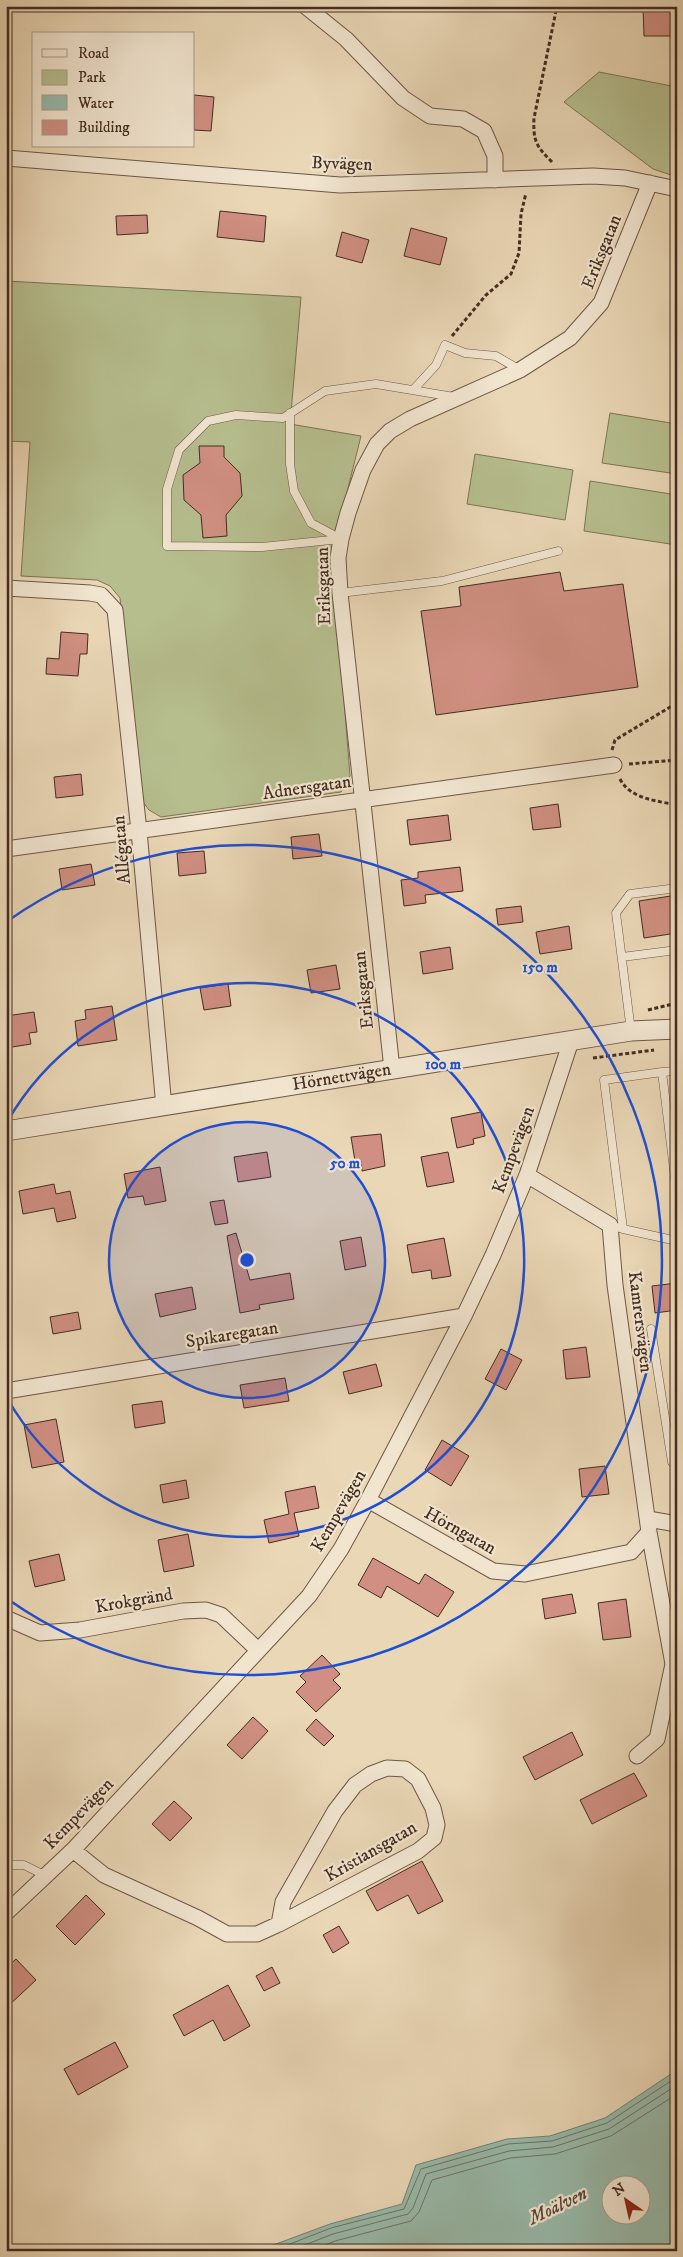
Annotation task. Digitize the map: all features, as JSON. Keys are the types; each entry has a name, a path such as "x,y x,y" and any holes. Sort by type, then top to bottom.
{"street":[{"path":"305,6 346,39 403,98 430,116 463,119 484,131 495,156 495,180"},
{"name":"Byvägen","path":"6,158 340,185 566,176 625,178 677,190"},
{"name":"Eriksgatan","path":"392,1069 340,593 338,558 348,512 363,470 377,444 390,431 410,419 520,370 570,338 601,303 650,183"},
{"name":"Allégatan","path":"6,588 101,595 115,610 118,622 139,831 164,1107"},
{"name":"Adnersgatan","path":"6,849 362,798 614,765"},
{"path":"631,1031 677,1015"},
{"name":"Hörnettvägen","path":"6,1132 631,1031 677,1029"},
{"name":"Kempevägen","path":"6,1913 74,1850 309,1596 341,1549 464,1316 493,1255 527,1175 571,1041"},
{"path":"527,1175 617,1227"},
{"name":"Kamrersvägen","path":"617,1227 615,1285 649,1526 673,1664 657,1739 637,1756"},
{"name":"Spikaregatan","path":"6,1391 464,1316"},
{"name":"Hörngatan","path":"368,1500 493,1570 525,1574 631,1552 649,1526"},
{"path":"649,1526 677,1524"},
{"name":"Krokgränd","path":"6,1618 40,1633 80,1630 183,1611 206,1610 221,1615 258,1650"},
{"name":"Kristiansgatan","path":"74,1850 104,1875 198,1918 227,1934 257,1934 279,1924 418,1851 434,1838 437,1825 434,1808 418,1779 404,1769 386,1768 355,1785 335,1812 283,1902 279,1924"}],"lane":[{"path":"413,390 436,365 445,345 465,353 496,356 520,370"},
{"path":"341,539 262,547 167,546 167,489 179,450 208,421 236,415 283,418 325,391 376,384 459,398"},
{"path":"290,413 290,464 294,491 311,523 341,539"},
{"path":"340,593 442,581 558,550"},
{"path":"631,1031 616,913 630,894 677,888"},
{"path":"622,957 677,950"},
{"path":"677,1071 604,1080 617,1227 677,1241"},
{"path":"662,1072 677,1194"},
{"path":"652,1328 672,1462 677,1462"},
{"path":"6,1865 24,1865 46,1876"}],"path":[{"path":"557,6 534,118 533,133 535,144 566,176"},
{"path":"445,345 486,295 511,274 519,254 521,214 530,178"},
{"path":"677,703 616,740 611,754 622,783 641,797 677,805"},
{"path":"614,765 677,760"},
{"path":"564,1061 658,1050"}],"green space":[{"path":"599,72 677,87 677,177 653,169 564,102"},
{"path":"6,281 301,297 290,424 361,436 335,540 335,584 350,776 341,792 161,817 149,810 143,802 120,598 110,586 97,580 21,576 30,442 6,441"},
{"path":"610,413 677,424 677,474 602,463"},
{"path":"475,454 573,470 565,520 467,504"},
{"path":"590,481 677,495 677,545 584,531"}],"water":[{"name":"Moälven","path":"677,2070 677,2251 257,2251 330,2224 402,2204 416,2165 507,2139 550,2136 605,2118"}],"building":[{"path":"643,6 671,6 672,36 644,36"},
{"path":"195,95 214,97 211,131 195,130"},
{"path":"220,211 266,216 264,242 217,237"},
{"path":"147,215 148,233 117,235 116,216"},
{"path":"411,228 447,238 440,265 404,256"},
{"path":"342,232 369,240 362,263 336,256"},
{"path":"199,446 224,446 224,457 240,473 242,496 226,515 227,536 203,538 201,515 184,500 183,475 200,463"},
{"path":"560,572 564,591 623,584 638,687 436,715 421,611 461,606 459,587"},
{"path":"61,632 88,634 87,654 80,654 78,676 46,674 47,658 59,659"},
{"path":"81,774 83,795 56,798 54,777"},
{"path":"558,804 561,827 533,830 530,808"},
{"path":"448,815 451,840 410,845 407,820"},
{"path":"319,834 322,856 293,859 291,837"},
{"path":"204,851 206,873 179,876 177,853"},
{"path":"91,864 95,885 62,890 59,869"},
{"path":"460,867 463,891 425,895 426,903 404,906 401,880 418,878 418,872"},
{"path":"677,895 677,933 644,938 639,901"},
{"path":"521,906 523,922 498,925 496,909"},
{"path":"569,926 572,949 540,954 536,932"},
{"path":"450,947 453,969 423,974 420,952"},
{"path":"336,965 340,989 311,993 307,970"},
{"path":"228,984 231,1006 204,1010 200,988"},
{"path":"112,1006 117,1040 78,1046 75,1021 86,1019 85,1010"},
{"path":"34,1012 37,1032 29,1033 31,1044 6,1048 6,1016"},
{"path":"481,1112 485,1136 473,1139 474,1144 457,1148 451,1118"},
{"path":"381,1134 385,1166 362,1171 361,1161 355,1161 351,1137"},
{"path":"267,1152 271,1177 238,1182 234,1157"},
{"path":"448,1152 454,1182 427,1187 421,1157"},
{"path":"160,1167 166,1201 145,1205 143,1196 128,1198 124,1174"},
{"path":"54,1184 56,1194 70,1191 76,1218 57,1222 54,1208 23,1214 19,1191"},
{"path":"224,1200 228,1223 215,1225 210,1202"},
{"path":"236,1233 250,1280 290,1273 294,1299 259,1305 260,1309 240,1313 227,1236"},
{"path":"361,1237 366,1266 345,1270 340,1241"},
{"path":"444,1238 451,1276 432,1279 431,1270 412,1273 407,1245"},
{"path":"677,1283 677,1310 655,1313 652,1286"},
{"path":"192,1287 196,1309 160,1317 155,1294"},
{"path":"78,1312 81,1329 53,1334 50,1317"},
{"path":"586,1347 590,1377 566,1379 563,1350"},
{"path":"501,1349 522,1360 506,1390 485,1379"},
{"path":"376,1364 382,1386 349,1394 343,1372"},
{"path":"285,1378 289,1401 244,1408 240,1385"},
{"path":"162,1401 165,1423 135,1428 132,1405"},
{"path":"56,1419 64,1462 32,1468 24,1425"},
{"path":"442,1440 469,1456 451,1486 425,1470"},
{"path":"605,1466 609,1494 582,1497 579,1469"},
{"path":"186,1480 189,1498 163,1503 160,1485"},
{"path":"315,1486 319,1508 294,1513 299,1536 269,1543 264,1520 289,1514 285,1492"},
{"path":"188,1534 194,1566 164,1572 158,1540"},
{"path":"59,1554 65,1580 35,1587 29,1561"},
{"path":"373,1558 419,1584 425,1574 454,1592 438,1617 387,1586 381,1598 358,1585"},
{"path":"572,1594 576,1613 545,1619 542,1599"},
{"path":"626,1599 631,1637 603,1640 598,1603"},
{"path":"322,1655 340,1674 333,1680 341,1688 316,1712 296,1692 306,1682 300,1676"},
{"path":"253,1717 268,1731 242,1759 227,1745"},
{"path":"316,1719 334,1736 324,1746 306,1730"},
{"path":"572,1732 583,1755 535,1780 523,1757"},
{"path":"634,1773 647,1796 592,1824 580,1800"},
{"path":"174,1801 192,1818 170,1841 152,1824"},
{"path":"422,1861 443,1901 418,1914 408,1895 377,1911 366,1891"},
{"path":"86,1895 105,1914 75,1945 56,1926"},
{"path":"339,1926 349,1943 333,1953 323,1935"},
{"path":"16,1959 36,1980 6,2008 6,1968"},
{"path":"272,1967 280,1983 264,1991 256,1976"},
{"path":"228,1985 250,2026 224,2041 213,2020 184,2036 173,2015"},
{"path":"115,2042 128,2067 78,2095 64,2069"}]}
